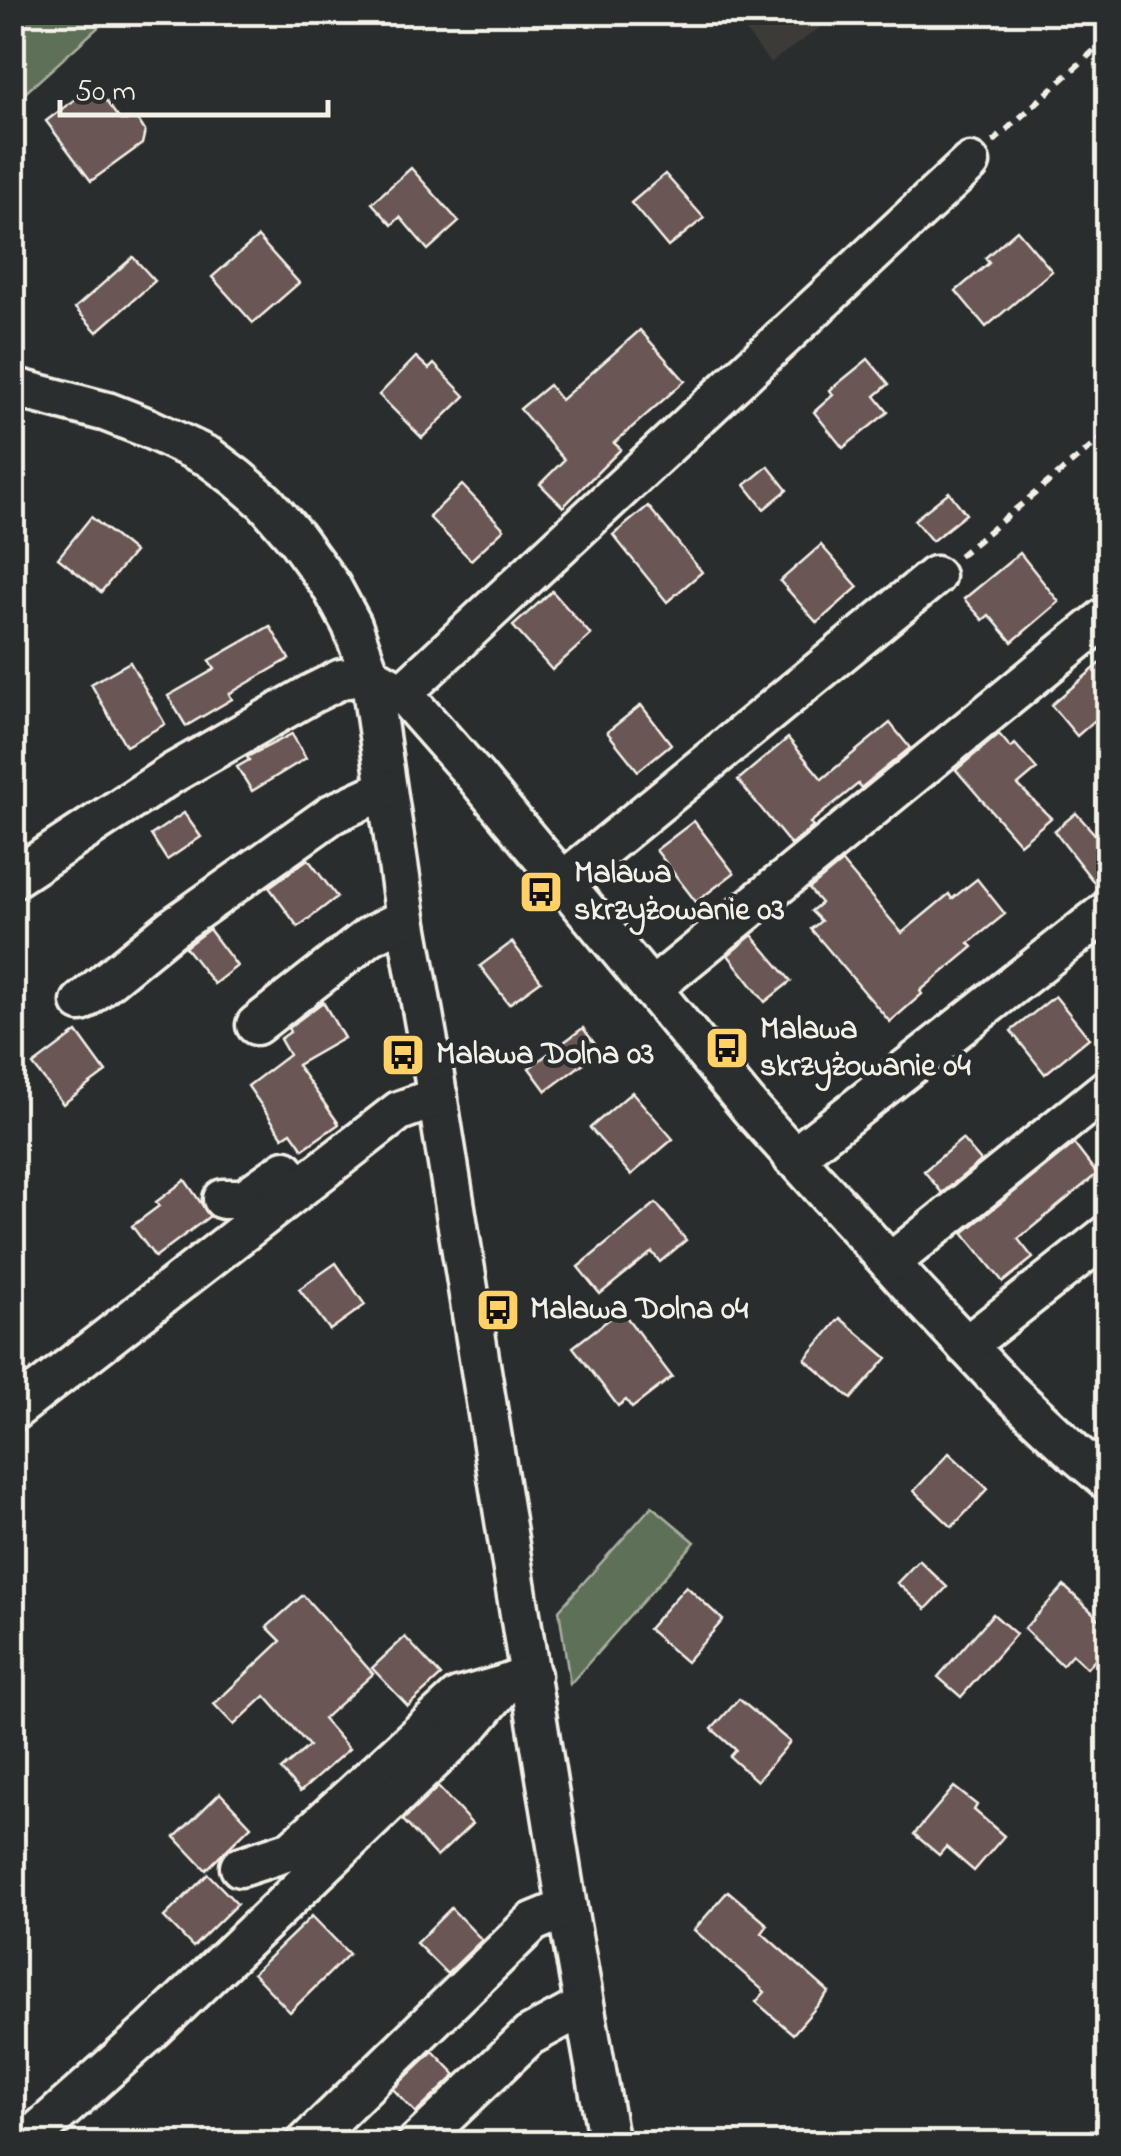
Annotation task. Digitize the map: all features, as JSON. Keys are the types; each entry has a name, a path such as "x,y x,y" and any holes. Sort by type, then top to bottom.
{"street":[{"path":"12,879 173,773 310,694 341,680 386,684 970,163"},
{"path":"12,386 107,412 210,456 265,502 331,586 386,684 476,777 793,1158 966,1346 1108,1481"},
{"path":"562,882 935,576"},
{"path":"651,989 1106,617"},
{"path":"386,684 386,788 436,1087 517,1680 567,1908 609,2144"},
{"path":"81,1002 172,928 332,814 386,788"},
{"path":"793,1158 1108,910"},
{"path":"256,1024 370,936 406,918"},
{"path":"223,1199 244,1199 392,1093 436,1087"},
{"path":"12,1412 399,1111 436,1087"},
{"path":"890,1263 1108,1088"},
{"path":"966,1346 1108,1234"},
{"path":"240,1866 292,1850 458,1698 517,1680"},
{"path":"24,2144 180,2004 517,1680"},
{"path":"305,2144 532,1922 567,1908"},
{"path":"416,2144 529,2036 584,2006"}],"path":[{"path":"970,163 1108,38"},
{"path":"935,576 1108,433"}],"shaded area":[{"path":"732,13 841,13 770,63"}],"green space":[{"path":"13,12 114,12 114,13 13,104"},
{"path":"652,1506 695,1542 570,1684 559,1610"}],"building":[{"path":"94,85 120,120 138,120 145,131 142,144 91,181 46,121"},
{"path":"411,168 459,222 428,250 400,217 392,225 372,203"},
{"path":"665,174 704,218 668,247 631,203"},
{"path":"1017,230 1052,271 986,327 956,291 989,263 985,258"},
{"path":"258,237 299,283 253,323 212,277"},
{"path":"133,257 155,281 97,332 75,308"},
{"path":"640,330 685,381 614,443 621,449 563,507 540,484 564,460 520,409 549,385 561,400"},
{"path":"416,357 429,369 434,364 465,396 422,438 379,395"},
{"path":"868,359 889,384 875,396 888,412 843,448 814,412 833,395 830,390"},
{"path":"768,466 787,490 764,509 745,485"},
{"path":"462,485 504,529 471,560 429,517"},
{"path":"949,492 966,514 932,541 914,520"},
{"path":"648,506 702,572 667,602 613,535"},
{"path":"91,517 134,552 101,592 58,558"},
{"path":"821,545 858,587 817,623 780,581"},
{"path":"1020,553 1059,602 1012,642 989,615 983,620 964,599"},
{"path":"552,591 591,635 552,670 513,626"},
{"path":"270,626 289,659 229,694 232,699 186,726 168,696 215,669 209,661"},
{"path":"1108,657 1108,709 1077,736 1051,705"},
{"path":"130,662 165,724 126,746 91,684"},
{"path":"641,705 671,744 638,771 607,732"},
{"path":"890,723 910,748 810,823 813,827 791,845 738,780 788,738 822,779"},
{"path":"292,734 306,758 252,791 237,767 249,760 247,757"},
{"path":"999,734 1011,748 1015,744 1037,769 1018,785 1051,818 1020,844 956,770"},
{"path":"184,813 201,837 167,860 151,835"},
{"path":"1076,813 1108,849 1108,888 1100,890 1054,831"},
{"path":"694,821 734,873 696,902 656,850"},
{"path":"308,859 337,897 298,927 269,887"},
{"path":"842,862 902,933 949,894 952,899 977,879 1005,914 969,943 973,947 890,1022 811,929 821,921 811,911 821,903 809,889"},
{"path":"209,929 237,966 214,984 185,947"},
{"path":"752,935 791,981 765,1002 728,955"},
{"path":"512,942 541,981 509,1004 480,966"},
{"path":"1055,996 1089,1038 1045,1074 1011,1031"},
{"path":"323,1002 344,1038 297,1065 339,1124 303,1149 291,1132 283,1137 248,1086 289,1055 280,1039 290,1032 288,1028"},
{"path":"583,1028 600,1051 546,1091 529,1068"},
{"path":"77,1032 106,1072 63,1104 33,1065"},
{"path":"632,1092 673,1139 631,1175 590,1128"},
{"path":"962,1139 981,1161 942,1193 924,1171"},
{"path":"1074,1144 1097,1174 1018,1239 1033,1258 1003,1282 963,1233"},
{"path":"185,1180 210,1216 155,1257 132,1226"},
{"path":"656,1203 686,1240 660,1262 652,1252 600,1294 578,1267"},
{"path":"336,1263 365,1305 330,1330 299,1289"},
{"path":"621,1310 672,1377 632,1408 626,1400 618,1406 573,1347"},
{"path":"840,1318 887,1358 851,1399 805,1359"},
{"path":"949,1453 988,1489 952,1527 914,1491"},
{"path":"919,1560 947,1587 926,1609 897,1583"},
{"path":"686,1586 723,1620 686,1662 648,1629"},
{"path":"1064,1586 1108,1627 1108,1644 1087,1668 1072,1654 1062,1665 1024,1629"},
{"path":"303,1595 373,1674 323,1719 349,1749 300,1792 281,1770 309,1746 265,1696 234,1725 214,1704 281,1641 267,1627"},
{"path":"993,1614 1016,1634 961,1697 938,1677"},
{"path":"405,1637 441,1676 408,1706 372,1668"},
{"path":"739,1699 790,1742 757,1781 730,1757 736,1750 712,1729"},
{"path":"438,1787 472,1824 437,1857 403,1820"},
{"path":"954,1787 977,1805 974,1810 1004,1836 974,1871 946,1847 939,1855 914,1834"},
{"path":"220,1793 251,1826 206,1870 175,1837"},
{"path":"208,1874 237,1904 193,1947 164,1917"},
{"path":"728,1891 768,1925 762,1933 829,1992 793,2034 756,2002 765,1992 694,1930"},
{"path":"451,1908 482,1940 447,1974 416,1943"},
{"path":"312,1916 349,1954 290,2012 253,1973"},
{"path":"433,2051 456,2075 416,2113 393,2089"}],"place":[{"name":"Malawa skrzyżowanie 03","path":"541,892"},
{"name":"Malawa skrzyżowanie 04","path":"727,1048"},
{"name":"Malawa Dolna 03","path":"403,1055"},
{"name":"Malawa Dolna 04","path":"498,1310"}]}
